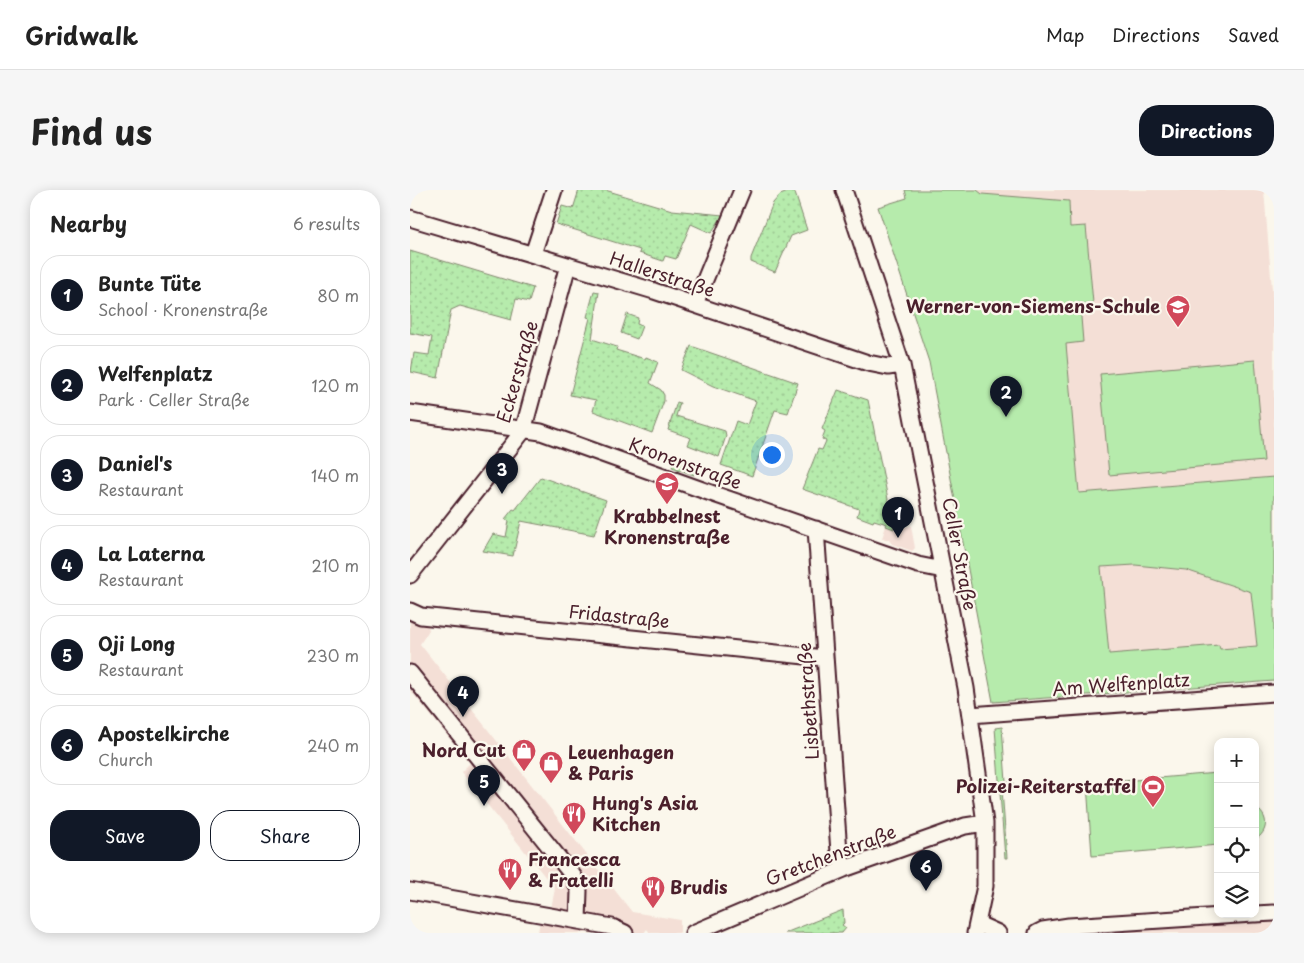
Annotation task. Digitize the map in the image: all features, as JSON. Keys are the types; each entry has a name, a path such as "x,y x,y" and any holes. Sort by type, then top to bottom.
{"street":[{"path":"533,254 554,190"},
{"path":"695,304 742,190"},
{"name":"Celler Straße","path":"844,190 902,365 970,715 985,823 985,886 976,929"},
{"name":"Hallerstraße","path":"410,218 695,304 868,363 888,367 902,365"},
{"name":"Eckerstraße","path":"410,575 523,431 568,265"},
{"name":"Kronenstraße","path":"410,413 523,431 541,432 926,567 943,570"},
{"name":"Lisbethstraße","path":"816,529 839,852 844,869"},
{"name":"Fridastraße","path":"410,611 421,616 824,658"},
{"path":"410,673 574,877 580,891 578,921"},
{"name":"Am Welfenplatz","path":"970,715 1274,693"},
{"name":"Gretchenstraße","path":"693,933 844,869 965,826 985,823"},
{"path":"410,891 612,927 625,933"},
{"path":"1259,914 1274,913"},
{"path":"1037,933 1042,930 1069,926 1214,917"},
{"path":"976,929 998,933"}],"shaded area":[{"name":"Werner-von-Siemens-Schule","path":"977,190 1264,190 1274,314 1274,477 1079,493 1066,344 1080,304 1093,303 1086,226 1070,227 1069,202 981,194"},
{"path":"886,526 894,529 911,526 915,548 912,551 892,544 889,540 882,538"},
{"path":"1135,565 1186,570 1251,592 1257,646 1219,649 1219,646 1109,654 1101,567"},
{"path":"410,618 428,625 429,630 420,644 632,912 680,920 679,933 650,933 647,929 644,933 538,933 542,906 551,908 555,889 461,772 470,763 410,690"},
{"path":"1274,913 1274,933 1074,933 1224,918 1259,918 1259,914"}],"green space":[{"path":"579,190 605,190 672,210 723,215 711,233 691,224 676,259 665,256 663,261 639,253 640,250 556,224 562,206 573,209"},
{"path":"794,190 807,230 791,236 775,272 751,262 751,258 773,203 780,195"},
{"path":"905,190 977,190 982,194 1069,201 1070,227 1086,226 1093,303 1080,305 1083,342 1066,344 1079,493 1274,477 1274,681 993,702 929,362 878,207 907,198","holes":["1135,565 1186,570 1251,592 1257,646 1220,649 1219,645 1109,654 1101,567"]},
{"path":"410,251 533,288 529,302 516,299 511,320 460,306 451,310 438,378 411,372 414,353 429,355 432,337 410,333"},
{"path":"594,291 599,292 592,339 617,347 616,350 645,359 646,357 658,362 650,383 661,390 664,395 664,401 652,433 593,411 596,400 570,395 590,318 587,317"},
{"path":"627,314 638,318 637,324 642,326 637,339 621,333"},
{"path":"691,346 798,383 788,413 775,410 752,476 721,465 736,421 747,425 756,401 713,386 681,370"},
{"path":"1255,360 1264,461 1109,475 1100,374"},
{"path":"838,390 868,400 894,529 886,526 887,524 874,520 873,522 857,516 859,509 802,489 818,449 822,450 826,441 822,439 825,431 822,429"},
{"path":"677,402 680,403 676,416 725,431 726,436 719,457 688,445 691,438 668,430"},
{"path":"675,459 697,467 694,475 672,467"},
{"path":"541,477 606,500 594,535 521,521 513,556 483,551 493,534 506,537 509,521 505,519 513,509 515,510"},
{"path":"1002,727 1006,782 1013,782 1014,787 1002,789 1007,858 1005,858 995,728"},
{"name":"Polizei-Reiterstaffel","path":"1214,773 1214,845 1092,856 1087,784"},
{"path":"1259,810 1266,824 1259,837"},
{"path":"843,910 844,923 842,925 846,928 842,933 785,933"}],"place":[{"name":"Werner-von-Siemens-Schule","path":"1178,328"},
{"name":"Welfenplatz","path":"1006,417"},
{"name":"Daniel's","path":"502,494"},
{"name":"Krabbelnest Kronenstraße","path":"667,505"},
{"name":"Bunte Tüte","path":"898,538"},
{"name":"La Laterna","path":"463,717"},
{"name":"Nord Cut","path":"524,772"},
{"name":"Leuenhagen & Paris","path":"551,784"},
{"name":"Oji Long","path":"484,806"},
{"name":"Polizei-Reiterstaffel","path":"1153,808"},
{"name":"Hung's Asia Kitchen","path":"574,835"},
{"name":"Francesca & Fratelli","path":"510,891"},
{"name":"Apostelkirche","path":"926,891"},
{"name":"Brudis","path":"653,909"}]}
